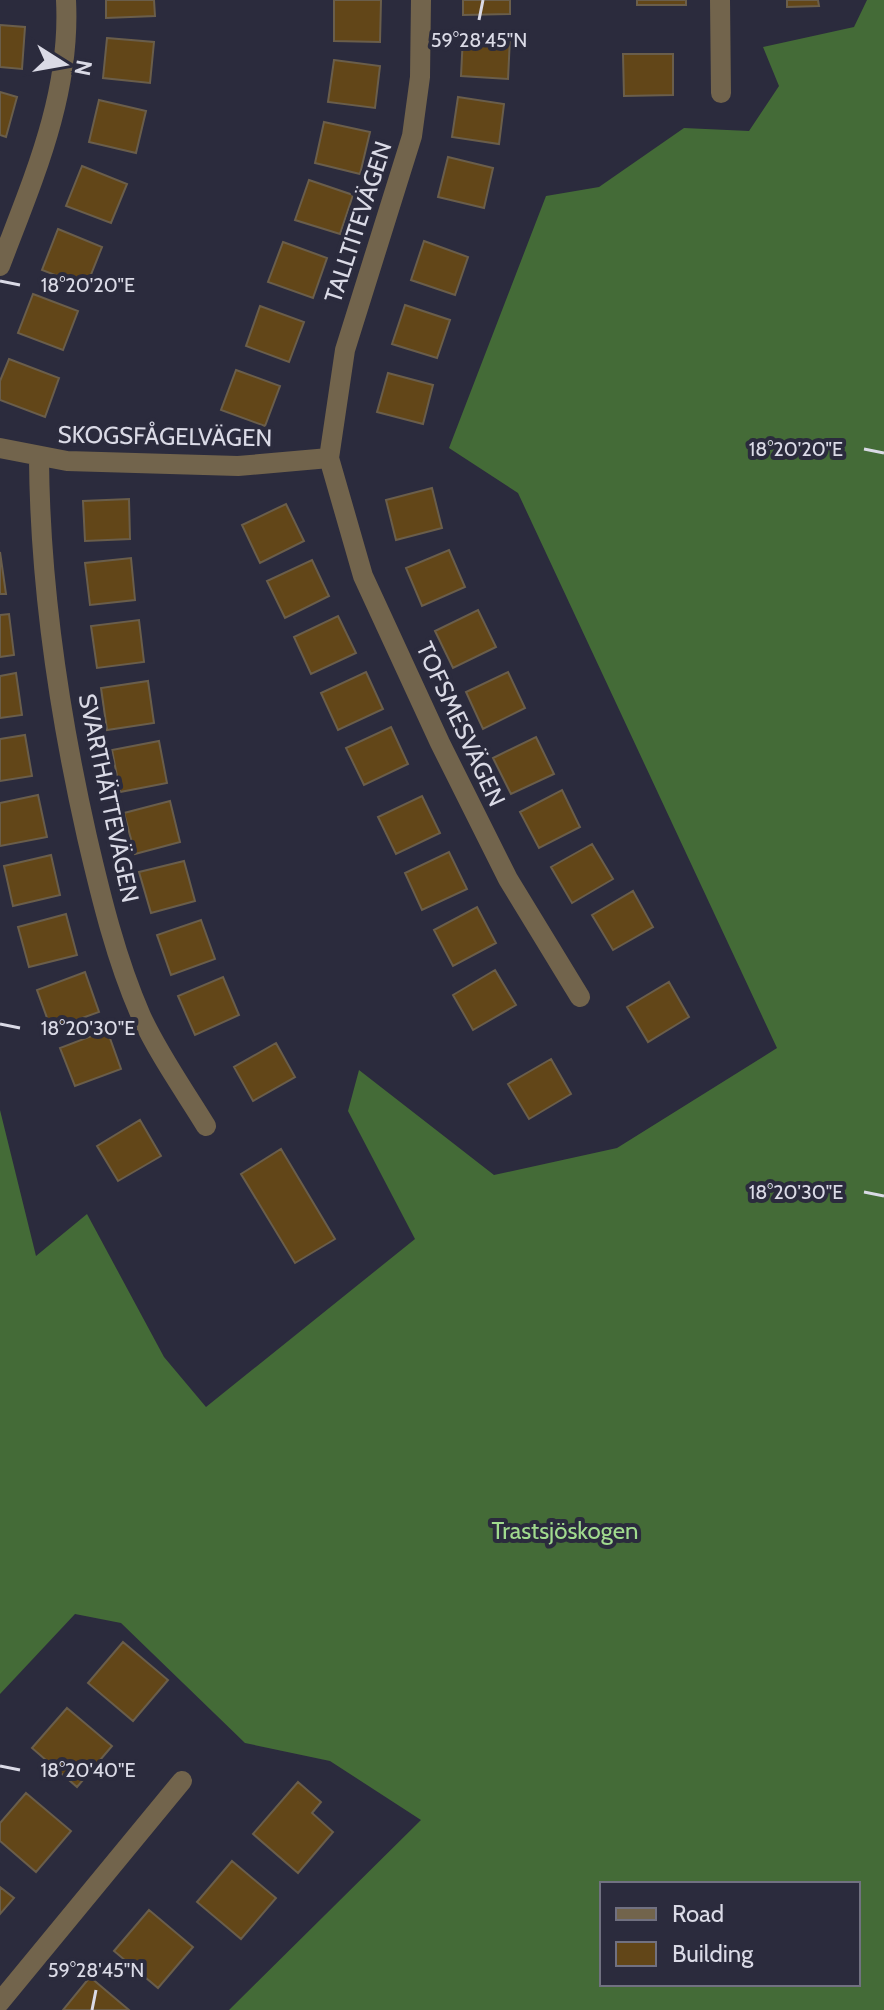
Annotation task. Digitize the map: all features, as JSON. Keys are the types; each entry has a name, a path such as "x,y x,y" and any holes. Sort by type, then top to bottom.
{"street":[{"path":"0,266 43,154 56,109 64,68 66,0"},
{"name":"TALLTITEVÄGEN","path":"329,458 345,350 412,136 420,65 421,0"},
{"path":"720,0 721,93"},
{"name":"SKOGSFÅGELVÄGEN","path":"0,448 39,459 238,466 329,458"},
{"name":"TOFSMESVÄGEN","path":"329,458 363,576 440,743 508,879 580,997"},
{"name":"SVARTHÄTTEVÄGEN","path":"39,459 47,596 59,689 98,882 120,961 141,1016 206,1126"},
{"path":"0,2002 182,1781"}],"green space":[{"name":"Trastsjöskogen","path":"867,0 884,0 884,2010 229,2010 421,1820 330,1761 245,1743 121,1623 75,1614 0,1694 0,1110 36,1256 87,1214 164,1357 206,1407 415,1239 348,1111 359,1070 494,1175 617,1148 777,1048 518,493 449,448 546,196 599,187 684,128 749,131 779,86 763,47 854,27"}],"building":[{"path":"106,0 154,0 155,16 106,18"},
{"path":"334,0 381,0 380,42 334,41"},
{"path":"463,0 510,0 510,14 463,15"},
{"path":"637,0 686,0 686,5 637,5"},
{"path":"787,0 818,0 819,6 787,7"},
{"path":"0,25 25,27 22,69 0,67"},
{"path":"463,36 510,38 508,79 461,76"},
{"path":"107,38 154,42 150,83 103,78"},
{"path":"623,54 673,54 673,95 624,96"},
{"path":"334,60 380,66 375,108 328,102"},
{"path":"0,92 17,97 6,137 0,135"},
{"path":"458,97 504,104 499,144 452,137"},
{"path":"99,100 146,111 136,153 89,142"},
{"path":"324,122 370,132 360,174 315,163"},
{"path":"448,157 493,168 484,208 438,197"},
{"path":"82,166 127,184 111,223 66,206"},
{"path":"309,180 353,195 340,234 295,220"},
{"path":"58,229 102,247 86,287 42,270"},
{"path":"424,241 468,257 455,295 411,280"},
{"path":"283,242 327,258 313,298 268,282"},
{"path":"33,294 78,311 63,350 18,333"},
{"path":"405,305 450,320 437,358 392,344"},
{"path":"260,306 304,322 289,362 246,346"},
{"path":"9,359 59,378 45,417 0,400 0,381"},
{"path":"236,370 280,386 265,426 221,410"},
{"path":"388,373 433,385 423,424 377,412"},
{"path":"432,488 442,528 396,540 386,500"},
{"path":"129,499 130,539 85,541 83,501"},
{"path":"286,504 304,541 260,563 242,525"},
{"path":"449,550 465,587 422,606 406,568"},
{"path":"0,552 6,594 0,594"},
{"path":"131,558 135,600 90,605 85,563"},
{"path":"312,560 329,596 285,618 267,581"},
{"path":"478,610 496,647 453,668 435,631"},
{"path":"9,614 14,655 0,657 0,615"},
{"path":"338,616 356,653 311,674 294,637"},
{"path":"139,620 144,662 97,668 91,626"},
{"path":"366,672 383,709 338,730 321,693"},
{"path":"508,672 525,708 483,729 466,692"},
{"path":"16,673 22,715 0,718 0,676"},
{"path":"148,681 154,723 107,730 101,688"},
{"path":"391,727 408,764 364,785 346,748"},
{"path":"25,735 32,776 0,781 0,739"},
{"path":"536,737 554,774 511,794 493,758"},
{"path":"159,741 167,783 120,792 112,750"},
{"path":"562,790 580,827 539,848 520,812"},
{"path":"38,795 47,837 0,846 0,803"},
{"path":"422,796 440,833 396,854 378,817"},
{"path":"170,801 180,842 135,854 124,813"},
{"path":"592,844 613,879 572,903 551,867"},
{"path":"449,852 467,889 422,910 405,873"},
{"path":"51,855 60,895 13,906 4,866"},
{"path":"184,861 195,901 151,913 139,872"},
{"path":"633,891 653,927 613,950 592,915"},
{"path":"477,907 496,943 453,966 434,930"},
{"path":"66,914 77,955 29,967 18,927"},
{"path":"201,920 215,959 171,975 157,935"},
{"path":"495,970 516,1005 473,1030 453,995"},
{"path":"85,972 99,1012 51,1029 37,990"},
{"path":"223,977 239,1015 195,1035 178,996"},
{"path":"669,982 689,1017 648,1042 627,1007"},
{"path":"107,1030 121,1069 75,1086 60,1048"},
{"path":"276,1043 295,1077 253,1101 234,1067"},
{"path":"551,1059 571,1094 529,1119 508,1084"},
{"path":"140,1120 161,1156 118,1181 97,1146"},
{"path":"281,1149 335,1239 295,1263 241,1174"},
{"path":"123,1642 168,1680 133,1721 88,1683"},
{"path":"67,1708 112,1746 77,1787 32,1748"},
{"path":"298,1782 321,1802 312,1813 333,1832 298,1873 253,1834"},
{"path":"26,1793 71,1831 36,1872 0,1841 0,1823"},
{"path":"232,1861 276,1898 241,1939 197,1902"},
{"path":"0,1887 14,1898 0,1914"},
{"path":"149,1910 193,1947 158,1988 114,1951"},
{"path":"90,1977 129,2010 63,2010"}]}
